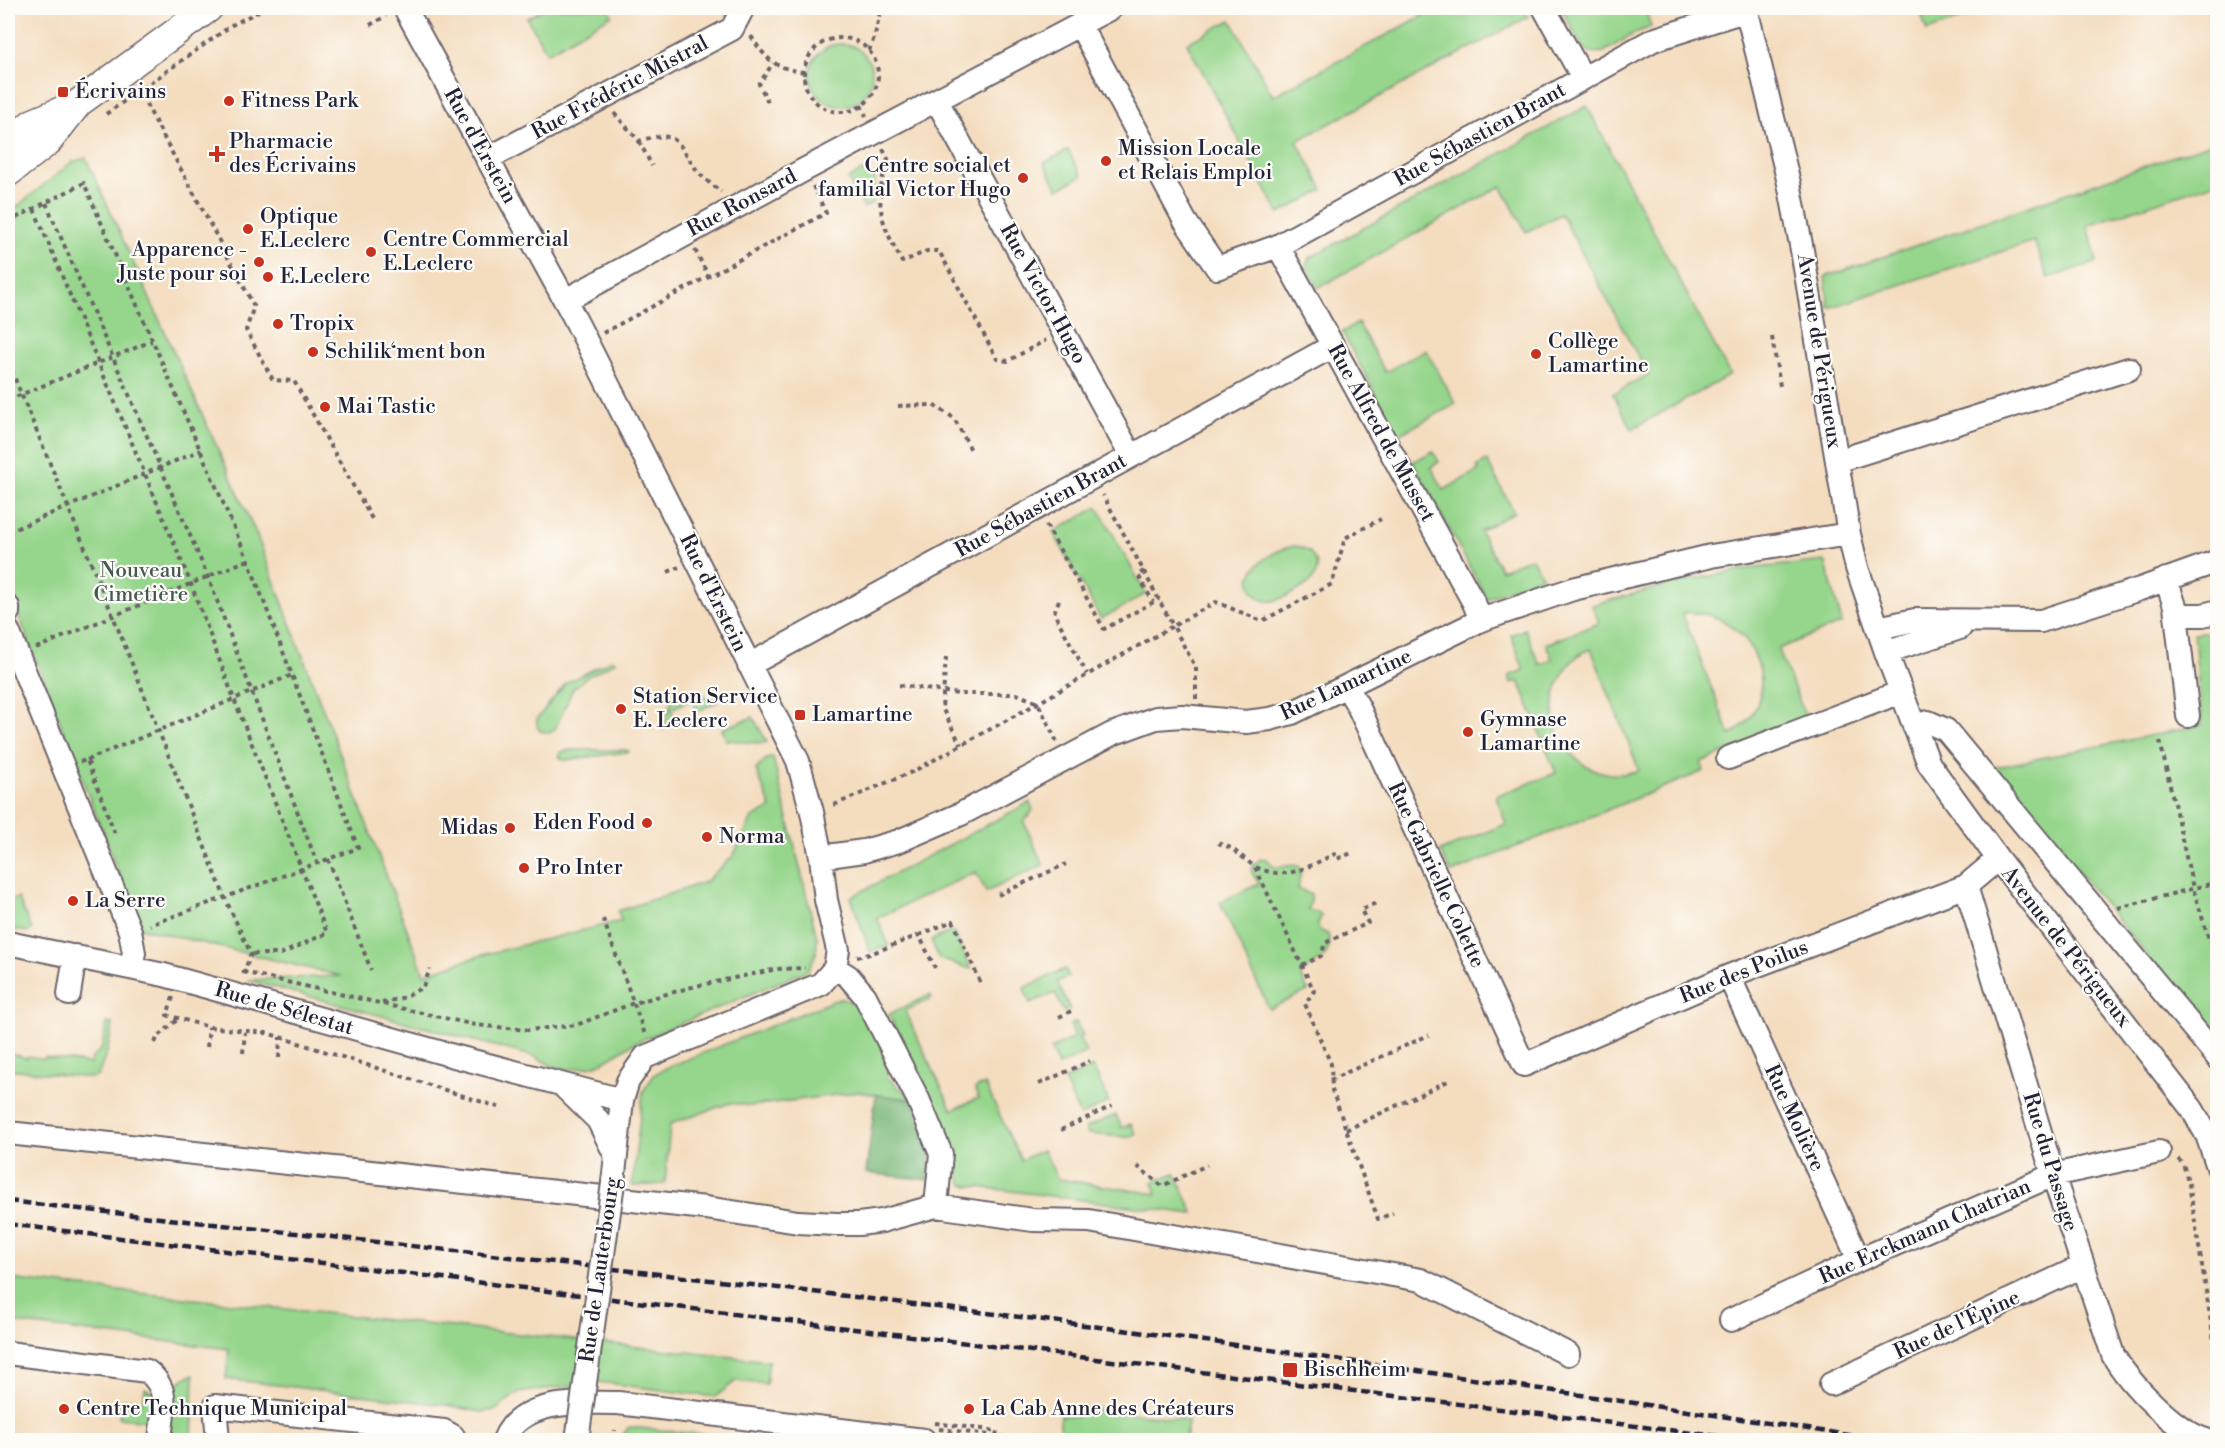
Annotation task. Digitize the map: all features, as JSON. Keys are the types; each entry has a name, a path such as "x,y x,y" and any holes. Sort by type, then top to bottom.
{"main road":[{"path":"8,144 32,123 77,104 209,8"},
{"path":"8,173 48,142 77,104"}],"street":[{"name":"Rue Ronsard","path":"566,300 804,170 1111,8"},
{"path":"1544,8 1583,78"},
{"name":"Rue Sébastien Brant","path":"1080,25 1185,221 1217,268 1278,246 1653,40 1747,9"},
{"name":"Avenue de Périgueux","path":"1747,9 1789,183 1849,534 1857,568 1929,764 1998,859 2192,1109 2206,1135 2217,1167"},
{"name":"Rue d'Erstein","path":"396,12 487,159 566,300 798,761 812,812 826,900 838,950 823,968"},
{"name":"Rue Frédéric Mistral","path":"487,159 732,29 740,13"},
{"name":"Rue Victor Hugo","path":"937,101 1131,456"},
{"name":"Rue Alfred de Musset","path":"1278,246 1474,603 1481,620"},
{"name":"Rue Sébastien Brant","path":"749,665 1333,346"},
{"path":"1837,461 2129,369"},
{"name":"Rue Lamartine","path":"820,857 864,851 899,841 961,814 1112,734 1156,718 1196,717 1246,722 1270,719 1292,713 1481,620 1573,589 1711,556 1849,534"},
{"path":"1878,628 1915,620 2042,621 2217,561"},
{"path":"2166,579 2176,615 2188,716"},
{"path":"2176,615 2210,613"},
{"path":"1886,652 1982,621"},
{"path":"8,631 130,931 134,952 130,967"},
{"name":"Rue Gabrielle Colette","path":"1347,687 1358,706 1524,1065"},
{"path":"1728,758 1902,692"},
{"name":"Avenue de Périgueux","path":"1914,726 1928,722 1946,730 2217,1058"},
{"path":"1966,886 1998,859"},
{"name":"Rue des Poilus","path":"1524,1065 1729,976 1966,886"},
{"name":"Rue du Passage","path":"1966,886 2054,1175 2113,1355 2118,1364 2167,1416 2189,1433 2206,1440"},
{"name":"Rue de Sélestat","path":"8,943 178,979 450,1055 559,1082 625,1090"},
{"path":"69,994 75,956"},
{"path":"625,1090 645,1057 811,989 821,984 823,968 848,976 865,996 918,1099 941,1154 936,1206"},
{"name":"Rue Molière","path":"1729,976 1859,1260"},
{"path":"559,1082 598,1120 616,1156"},
{"name":"Rue de Lauterbourg","path":"577,1440 625,1090"},
{"path":"8,1133 694,1207 798,1222 859,1224 882,1221 936,1206 1034,1220 1089,1221 1421,1280 1568,1354"},
{"name":"Rue Erckmann Chatrian","path":"1731,1320 1859,1260 2054,1175 2159,1152"},
{"name":"Rue de l'Épine","path":"1831,1384 2083,1266"},
{"path":"8,1353 147,1371 158,1379 164,1393 160,1440"},
{"path":"504,1440 520,1419 542,1408 566,1403 618,1403 792,1432 928,1430"},
{"path":"218,1440 215,1406 444,1431 455,1440"}],"path":[{"path":"100,118 232,25 265,8"},
{"path":"869,51 881,8"},
{"path":"370,25 396,12"},
{"path":"740,13 765,57 783,69 804,72"},
{"path":"836,38 860,43 869,51 878,73 877,84 872,95 864,104 853,110 842,112 819,105 808,90 804,72 807,60 814,50 824,42 836,38"},
{"path":"768,102 759,84 774,63"},
{"path":"605,96 614,113 639,141 652,166"},
{"path":"146,104 254,306 246,330 273,380 294,381 372,519"},
{"path":"639,141 658,135 671,138 681,145 697,171 737,206"},
{"path":"888,159 879,207 885,228 902,262 927,251 939,251 997,360 1008,361 1063,331"},
{"path":"603,334 826,213 804,170"},
{"path":"8,222 84,183 248,560 358,848 151,926"},
{"path":"46,203 208,577 317,863"},
{"path":"34,209 190,584 327,933 281,954 251,954"},
{"path":"687,233 709,277"},
{"path":"1772,337 1780,386"},
{"path":"8,400 153,341"},
{"path":"8,362 113,616 225,898 251,954 243,972 475,1026 529,1029 576,1025 634,1003 680,989 777,969 823,968"},
{"path":"898,406 933,405 954,418 971,450"},
{"path":"8,532 201,450"},
{"path":"1101,491 1196,668 1196,717"},
{"path":"834,805 912,772 1216,602 1262,621 1332,584 1345,538 1381,519"},
{"path":"1045,522 1104,629 1159,599"},
{"path":"36,648 248,560"},
{"path":"668,572 682,565"},
{"path":"1144,571 1138,575 1153,602"},
{"path":"1059,600 1054,613 1088,674"},
{"path":"946,657 942,708 961,745"},
{"path":"87,760 292,675"},
{"path":"899,685 959,694 1017,693 1038,703 1066,760"},
{"path":"2160,741 2193,888 2217,965"},
{"path":"1218,843 1231,848 1255,867 1270,874 1295,873 1335,854 1337,859 1354,852"},
{"path":"328,859 371,970"},
{"path":"998,896 1066,864"},
{"path":"1255,867 1314,991 1305,1004 1331,1064 1330,1080 1378,1219 1393,1213"},
{"path":"2098,914 2217,882"},
{"path":"1302,965 1321,956 1325,943 1368,923 1361,910 1378,902"},
{"path":"603,919 644,1034"},
{"path":"856,957 870,954 953,921 980,982"},
{"path":"919,935 935,968"},
{"path":"381,1004 405,997 423,987 430,969"},
{"path":"178,979 167,1015 208,1027 280,1037 501,1108"},
{"path":"1059,1017 1071,1011"},
{"path":"155,1043 157,1038 178,1018"},
{"path":"207,1047 208,1027"},
{"path":"243,1053 245,1032"},
{"path":"1330,1080 1429,1035"},
{"path":"279,1058 280,1037"},
{"path":"1039,1084 1090,1061"},
{"path":"1346,1130 1450,1080"},
{"path":"1061,1130 1112,1106"},
{"path":"2159,1152 2171,1153 2183,1164 2189,1184 2217,1366"},
{"path":"1137,1166 1162,1186 1207,1165"},
{"path":"614,1440 615,1430"},
{"path":"928,1430 990,1435 991,1430"},
{"path":"928,1430 991,1430 997,1431 996,1436 1033,1440"}],"green space":[{"path":"546,8 607,8 612,15 547,53 527,18"},
{"path":"1437,8 1523,8 1528,17 1297,141 1323,190 1279,214 1187,43 1231,20 1273,96"},
{"path":"1561,8 1645,8 1651,27 1635,33 1604,52 1592,53 1582,47"},
{"path":"1919,8 1991,8 1927,31"},
{"path":"835,44 847,44 863,53 870,63 872,75 870,87 863,97 847,106 835,106 824,101 815,92 810,81 810,69 815,58 824,49"},
{"path":"1587,106 1730,375 1632,429 1613,394 1648,375 1561,214 1526,232 1501,186 1318,288 1306,266 1309,258"},
{"path":"2217,141 2217,182 2088,225 2097,262 2048,278 2034,241 1829,308 1825,277"},
{"path":"1068,150 1082,176 1058,189 1044,163"},
{"name":"Nouveau Cimetière","path":"86,158 255,531 424,974 482,955 621,921 618,911 705,882 733,856 752,818 771,808 756,770 765,760 773,757 817,938 816,954 808,970 632,1044 593,1066 569,1069 552,1066 536,1057 247,980 341,976 140,928 8,588 8,214 72,162"},
{"path":"862,171 875,178 873,202 864,208 848,179"},
{"path":"1358,323 1385,372 1426,350 1456,404 1398,435 1342,332"},
{"path":"1433,451 1439,462 1431,467 1444,490 1479,470 1477,466 1487,461 1514,512 1480,531 1501,570 1532,558 1542,576 1487,599 1413,462"},
{"path":"1098,507 1146,594 1101,619 1053,532"},
{"path":"1294,546 1305,549 1314,557 1317,567 1313,579 1278,600 1268,601 1259,598 1250,582 1251,574 1262,561 1278,551"},
{"path":"1825,561 1842,623 1778,649 1807,720 1701,762 1704,771 1451,873 1440,851 1506,824 1496,796 1556,773 1519,681 1511,683 1509,676 1524,670 1511,635 1525,629 1540,665 1552,659 1546,644 1599,623 1592,605 1672,584 1746,569","holes":["1682,613 1707,615 1728,624 1745,639 1756,658 1761,679 1759,700 1749,719 1730,735","1591,649 1639,770 1618,774 1599,771 1582,763 1569,750 1559,734 1554,716 1555,696 1562,676 1574,660"]},
{"path":"2204,632 2210,636 2217,634 2217,651 2212,654 2218,674 2217,1040 1992,768 2202,725 2194,633"},
{"path":"613,659 615,662 585,678 573,689 555,729 550,733 540,731 537,719 566,683"},
{"path":"682,689 697,692 717,702 698,711 692,699 671,709 677,722 663,729 672,698"},
{"path":"753,717 767,742 726,740 722,729"},
{"path":"627,750 629,752 565,760 560,758 560,752"},
{"path":"1030,802 1033,810 1024,822 1043,865 986,892 976,872 877,918 889,945 870,952 851,897"},
{"path":"1261,859 1267,859 1274,867 1298,866 1301,871 1298,888 1311,895 1308,910 1317,912 1321,916 1318,924 1319,930 1328,934 1329,942 1326,954 1300,974 1308,991 1269,1009 1220,902 1259,884 1251,871 1254,864"},
{"path":"18,898 32,930 27,932 8,928 8,902"},
{"path":"953,931 971,969 939,959 931,940"},
{"path":"1065,969 1069,976 1057,982 1070,1009 1064,1012 1055,993 1030,1003 1024,988"},
{"path":"930,995 932,998 905,1011 952,1110 978,1098 975,1089 985,1084 1021,1160 1043,1150 1058,1179 1157,1194 1153,1182 1175,1173 1194,1214 963,1185 889,1014"},
{"path":"841,999 849,1001 861,1010 889,1059 888,1078 914,1100 858,1092 752,1106 730,1103 670,1124 665,1184 632,1186 643,1091 655,1074"},
{"path":"1076,1022 1083,1036 1079,1038 1086,1052 1058,1066 1051,1049 1075,1037 1070,1025"},
{"path":"107,1023 113,1024 107,1052 98,1076 91,1078 8,1069 8,1053 27,1058 28,1056 44,1059 45,1057 90,1064 91,1059 102,1048"},
{"path":"1093,1067 1109,1102 1080,1116 1064,1080"},
{"path":"876,1095 914,1100 931,1149 929,1180 866,1173"},
{"path":"1116,1115 1122,1128 1131,1124 1136,1134 1128,1137 1088,1134 1085,1128"},
{"path":"8,1279 769,1361 766,1384 736,1381 715,1397 599,1382 517,1393 496,1410 480,1412 446,1405 226,1379 229,1349 8,1322"},
{"path":"194,1375 192,1440 166,1440 173,1392 185,1378"},
{"path":"145,1388 153,1393 152,1421 119,1418 122,1399 143,1402"},
{"path":"1078,1407 1188,1420 1185,1440 1058,1440 1061,1415 1077,1417"},
{"path":"629,1427 762,1440 619,1440"}],"railway":[{"path":"8,1201 1084,1325 1384,1366 1883,1440"},
{"path":"8,1224 1749,1440"}],"place":[{"name":"Écrivains","path":"63,92"},
{"name":"Fitness Park","path":"229,101"},
{"name":"Pharmacie des Écrivains","path":"217,154"},
{"name":"Mission Locale et Relais Emploi","path":"1106,161"},
{"name":"Centre social et familial Victor Hugo","path":"1023,178"},
{"name":"Optique E.Leclerc","path":"248,229"},
{"name":"Centre Commercial E.Leclerc","path":"371,252"},
{"name":"Apparence - Juste pour soi","path":"259,262"},
{"name":"E.Leclerc","path":"268,277"},
{"name":"Tropix","path":"278,324"},
{"name":"Schilik‘ment bon","path":"313,352"},
{"name":"Collège Lamartine","path":"1536,354"},
{"name":"Mai Tastic","path":"325,407"},
{"name":"Station Service E. Leclerc","path":"621,709"},
{"name":"Lamartine","path":"800,715"},
{"name":"Gymnase Lamartine","path":"1468,732"},
{"name":"Eden Food","path":"647,823"},
{"name":"Midas","path":"510,828"},
{"name":"Norma","path":"707,837"},
{"name":"Pro Inter","path":"524,868"},
{"name":"La Serre","path":"73,901"},
{"name":"Bischheim","path":"1290,1370"},
{"name":"Centre Technique Municipal","path":"64,1409"},
{"name":"La Cab Anne des Créateurs","path":"969,1409"}]}
